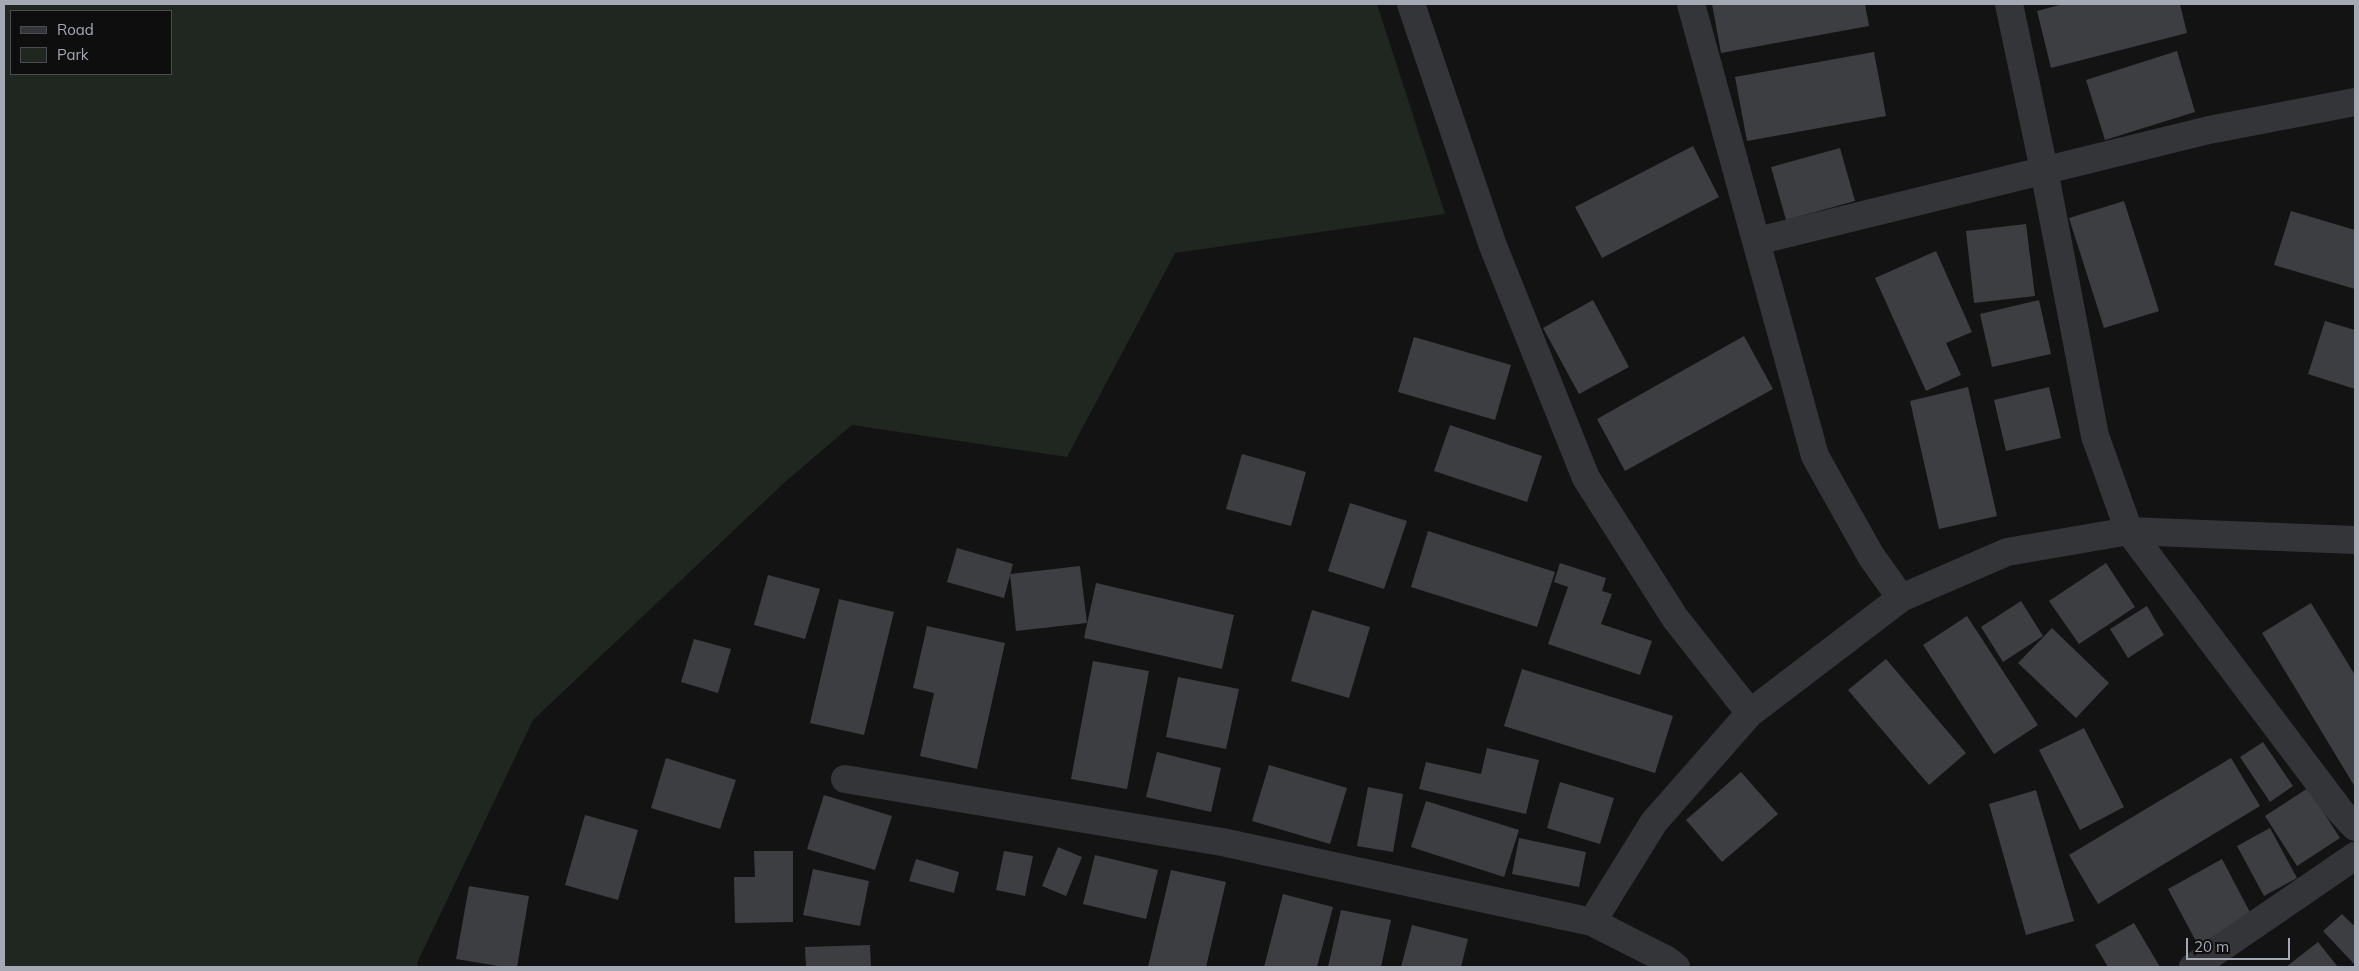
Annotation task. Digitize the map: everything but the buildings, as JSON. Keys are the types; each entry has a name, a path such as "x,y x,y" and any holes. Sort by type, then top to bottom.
{"street":[{"path":"1411,4 1493,246 1586,478 1675,618 1750,713"},
{"path":"1691,4 1815,456 1871,556 1901,598"},
{"path":"2009,4 2044,170 2095,436 2129,531 2341,812 2355,827"},
{"path":"1757,241 2209,130 2355,102"},
{"path":"1592,922 1654,822 1750,713 1901,598 2006,552 2129,531 2355,540"},
{"path":"845,779 1222,842 1592,922 1668,960 1676,967"},
{"path":"2193,967 2355,856"}],"green space":[{"path":"4,4 1377,4 1445,214 1175,253 1067,457 852,425 785,482 533,720 417,963 419,967 4,967"}]}
